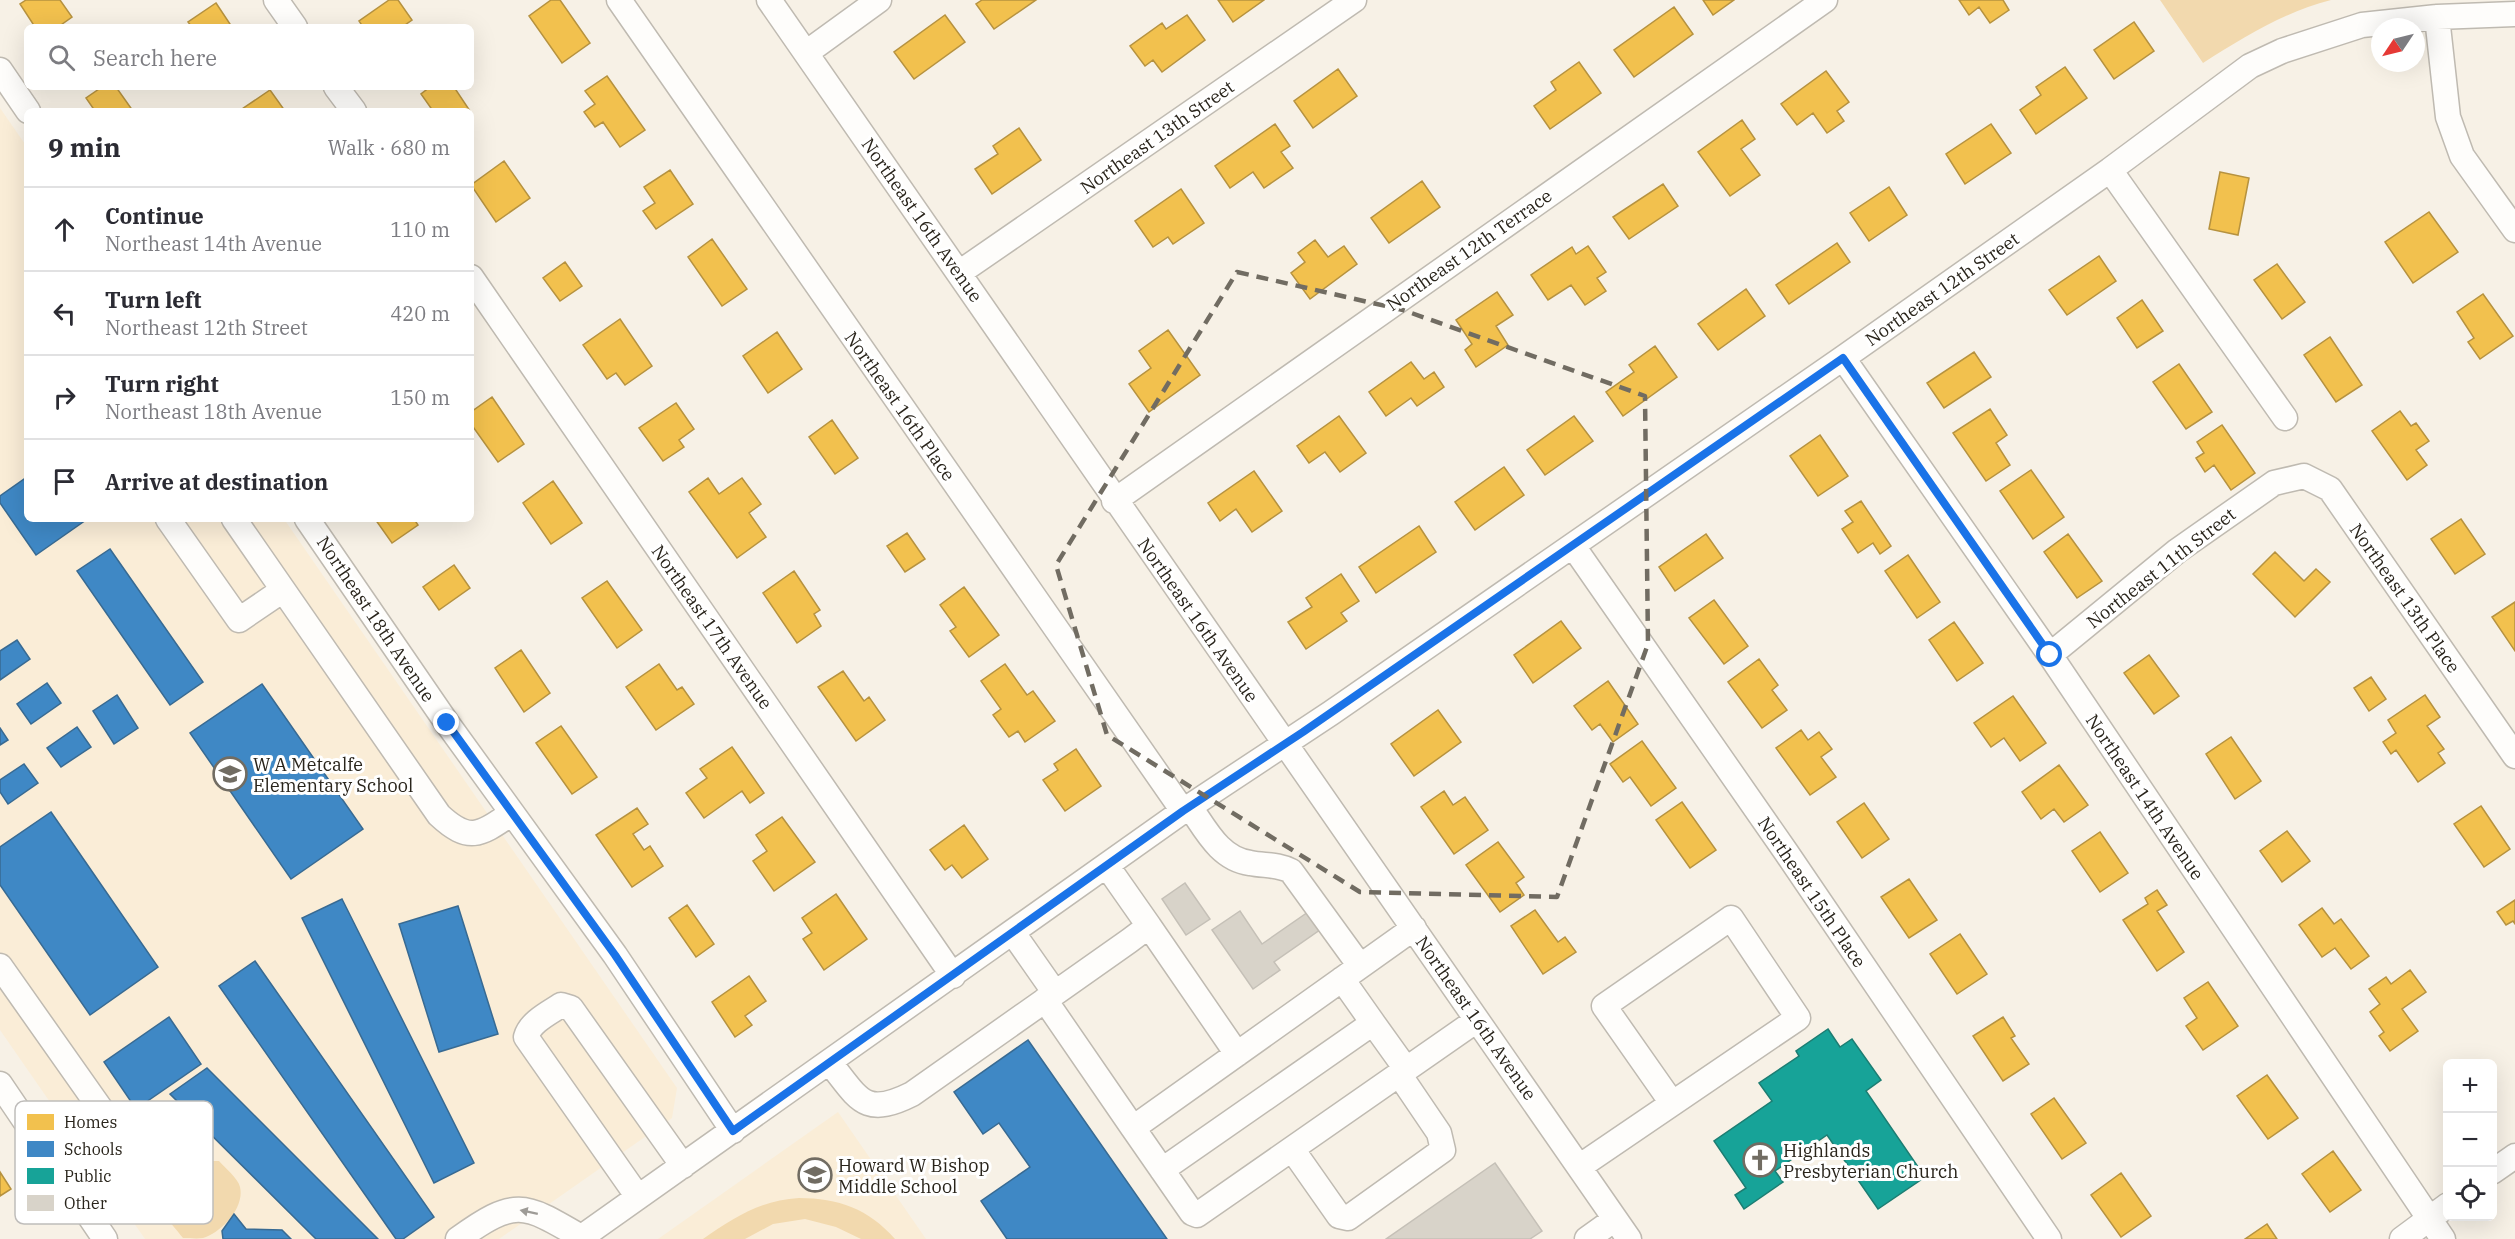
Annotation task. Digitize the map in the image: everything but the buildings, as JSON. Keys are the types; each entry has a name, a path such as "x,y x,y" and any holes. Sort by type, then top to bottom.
{"street":[{"path":"276,0 293,24"},
{"name":"Northeast 16th Place","path":"619,0 1187,809 1233,860 1279,866 1291,871 1351,973 1373,1023 1439,1133 1443,1150 1348,1218 1339,1216 1292,1149"},
{"name":"Northeast 16th Avenue","path":"769,0 1114,501 1629,1239"},
{"path":"806,53 879,0"},
{"name":"Northeast 13th Street","path":"959,273 1354,0"},
{"name":"Northeast 12th Terrace","path":"1114,501 1825,0"},
{"name":"Northeast 12th Street","path":"580,1238 1187,809 1573,546 1843,358 2110,170 2250,66 2271,56 2362,25 2437,17 2515,14"},
{"path":"2437,17 2448,117 2462,156 2515,230"},
{"path":"0,69 26,108"},
{"path":"338,90 352,108"},
{"path":"2110,170 2284,418"},
{"name":"Northeast 17th Avenue","path":"474,281 953,976"},
{"name":"Northeast 14th Avenue","path":"1843,358 2438,1212 2443,1239"},
{"name":"Northeast 13th Place","path":"2274,483 2304,476 2330,489 2515,756"},
{"name":"Northeast 11th Street","path":"2050,655 2177,551 2274,483"},
{"path":"170,522 239,620 283,590"},
{"path":"236,522 446,822 461,831 480,834 512,813"},
{"name":"Northeast 18th Avenue","path":"310,522 512,813 615,955 733,1131"},
{"name":"Northeast 15th Place","path":"1573,546 2049,1239"},
{"path":"1107,866 1237,1054"},
{"path":"1579,1167 1797,1018 1731,918 1604,1006 1672,1103"},
{"path":"830,1063 858,1099 869,1104 890,1105 912,1094 1149,926"},
{"path":"1133,1128 1414,928"},
{"path":"1013,933 1050,997 1133,1128 1192,1213 1197,1215 1477,1020"},
{"path":"0,966 95,1101"},
{"path":"638,1197 526,1037 528,1030 552,1011 566,1004 571,1008 683,1166"},
{"path":"1162,1170 1373,1023"},
{"path":"0,1084 15,1106"},
{"path":"2497,1169 2515,1156"},
{"path":"458,1239 493,1215 514,1210 544,1216 580,1238"},
{"path":"2402,1239 2438,1212"},
{"path":"1587,1239 1615,1219"},
{"path":"95,1224 105,1239"}],"highlighted area":[{"path":"1237,272 1403,310 1645,396 1648,644 1557,897 1360,892 1107,735 1056,565"}],"shaded area":[{"path":"2160,0 2331,0 2281,18 2203,63"},
{"name":"W A Metcalfe Elementary School","path":"0,108 24,143 24,522 286,522 677,1088 672,1118 499,1239 145,1239 135,1224 213,1224 213,1101 49,1101 0,1030"},
{"name":"Howard W Bishop Middle School","path":"838,1112 926,1239 658,1239"},
{"path":"213,1161 219,1161 239,1184 241,1195 239,1203 230,1218 217,1231 203,1238 183,1238 172,1224 213,1224"},
{"path":"799,1198 827,1200 852,1207 875,1220 895,1239 861,1239 836,1227 805,1219 773,1224 745,1239 703,1239 748,1211 772,1202"}],"place":[{"name":"W A Metcalfe Elementary School","path":"230,774"},
{"name":"Highlands Presbyterian Church","path":"1760,1160"},
{"name":"Howard W Bishop Middle School","path":"815,1175"}],"route":[{"path":"447,723 615,955 733,1131 1183,811 1303,732 1843,358 2050,655"}]}
